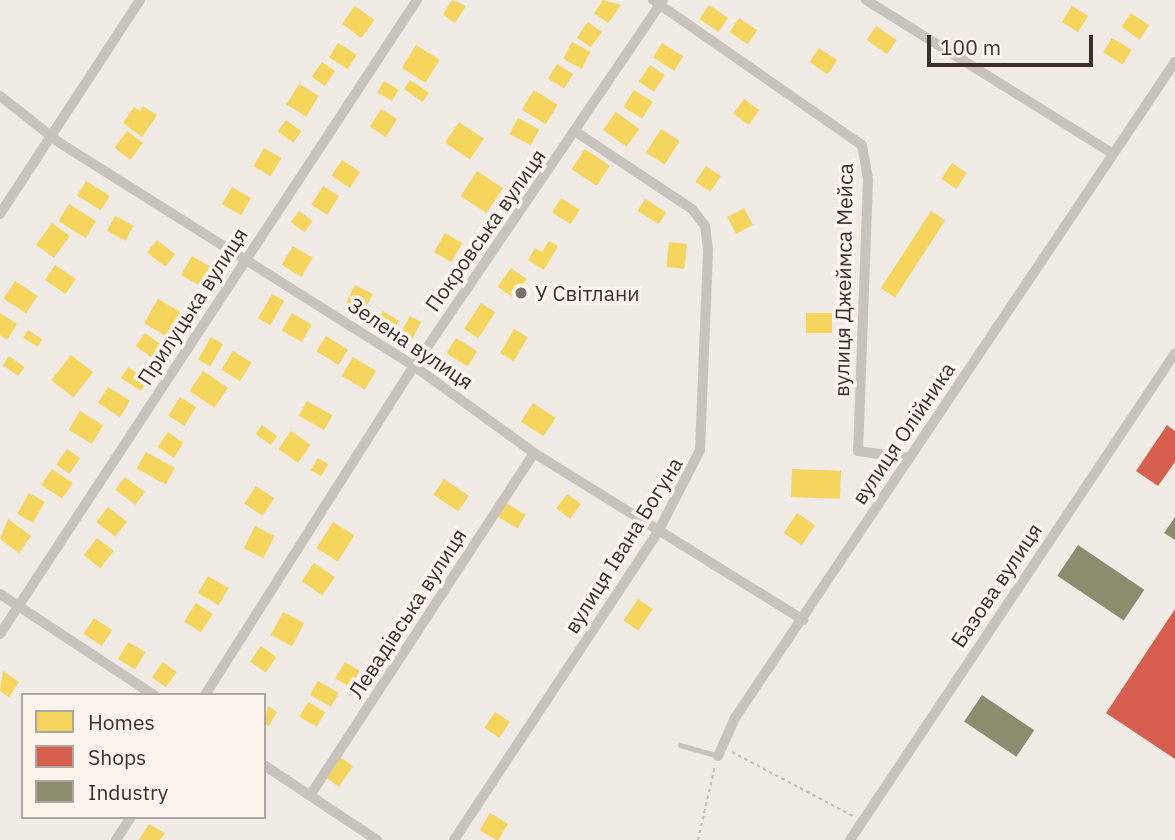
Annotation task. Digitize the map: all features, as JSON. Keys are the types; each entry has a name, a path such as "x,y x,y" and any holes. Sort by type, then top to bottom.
{"street":[{"name":"Прилуцька вулиця","path":"0,634 417,0"},
{"path":"866,0 1112,152"},
{"name":"Покровська вулиця","path":"206,693 414,366 576,132 659,1"},
{"name":"вулиця Джеймса Мейса","path":"659,1 862,145 869,180 858,451 909,458"},
{"path":"0,214 135,2"},
{"name":"вулиця Олійника","path":"720,752 735,718 803,620 1112,152 1175,62"},
{"name":"Зелена вулиця","path":"0,96 51,134 248,257 414,366 534,453 803,620"},
{"name":"вулиця Івана Богуна","path":"454,840 659,530 698,463 708,237 692,209 576,132"},
{"name":"Базова вулиця","path":"850,840 1175,353"},
{"name":"Левадівська вулиця","path":"311,794 534,453"},
{"path":"0,594 151,693"},
{"path":"266,766 377,840"},
{"path":"116,840 130,819"}],"lane":[{"path":"680,745 720,752"}],"path":[{"path":"698,840 720,752 811,791 863,821"}],"building: Homes":[{"path":"452,0 466,6 455,23 443,15"},
{"path":"603,0 621,5 608,23 594,13"},
{"path":"709,5 728,18 719,32 699,19"},
{"path":"355,6 374,20 361,38 342,24"},
{"path":"1072,6 1088,16 1078,32 1062,22"},
{"path":"1131,13 1149,25 1140,39 1121,27"},
{"path":"739,18 757,30 748,44 729,32"},
{"path":"588,22 602,32 591,47 577,37"},
{"path":"876,26 897,40 887,54 866,40"},
{"path":"1112,38 1132,50 1123,64 1103,53"},
{"path":"572,42 591,52 582,69 563,59"},
{"path":"338,43 357,55 348,69 329,57"},
{"path":"662,43 683,56 674,71 653,57"},
{"path":"416,45 440,60 425,83 402,68"},
{"path":"819,48 837,60 828,74 809,62"},
{"path":"322,62 335,71 325,86 312,77"},
{"path":"557,64 573,74 564,88 548,78"},
{"path":"650,65 665,75 654,92 639,82"},
{"path":"410,80 429,93 423,102 404,89"},
{"path":"384,81 399,90 392,101 377,92"},
{"path":"299,84 319,96 306,116 287,105"},
{"path":"534,90 558,105 546,124 522,110"},
{"path":"634,90 653,102 642,119 623,107"},
{"path":"744,99 759,110 749,125 733,114"},
{"path":"143,106 157,115 142,137 123,123 134,107 140,111"},
{"path":"381,109 397,119 386,137 370,127"},
{"path":"616,112 639,129 627,147 603,130"},
{"path":"518,118 539,129 531,145 510,134"},
{"path":"286,120 301,131 293,142 278,131"},
{"path":"459,122 484,139 470,160 445,143"},
{"path":"661,129 680,141 665,164 646,153"},
{"path":"127,131 143,143 130,160 114,148"},
{"path":"264,148 281,158 271,176 254,166"},
{"path":"585,149 610,166 596,186 572,169"},
{"path":"342,160 360,172 350,188 331,176"},
{"path":"952,163 967,173 956,189 941,179"},
{"path":"706,166 721,176 710,192 695,182"},
{"path":"477,171 503,188 487,213 461,196"},
{"path":"86,181 110,196 101,210 77,195"},
{"path":"323,186 339,196 327,215 311,205"},
{"path":"232,187 251,198 241,215 222,204"},
{"path":"561,198 580,210 571,224 552,212"},
{"path":"645,199 666,212 659,224 638,211"},
{"path":"69,204 96,221 86,238 58,221"},
{"path":"744,208 753,225 736,234 727,217"},
{"path":"299,211 313,221 305,232 291,222"},
{"path":"931,211 945,220 895,297 881,288"},
{"path":"115,216 134,226 126,241 107,231"},
{"path":"52,223 70,236 54,258 36,245"},
{"path":"445,233 462,243 451,262 434,252"},
{"path":"157,240 175,254 165,267 147,253"},
{"path":"549,241 558,246 544,270 528,260 535,248 542,252"},
{"path":"669,242 687,244 684,269 666,267"},
{"path":"293,246 313,258 301,277 282,265"},
{"path":"192,256 211,267 200,286 181,275"},
{"path":"55,265 76,279 66,294 45,280"},
{"path":"511,268 527,279 513,298 498,287"},
{"path":"15,281 38,296 26,313 4,299"},
{"path":"355,285 373,294 364,311 346,302"},
{"path":"272,294 284,301 270,325 258,318"},
{"path":"158,299 184,314 170,338 144,323"},
{"path":"481,303 495,312 478,338 464,329"},
{"path":"383,311 399,321 389,337 373,327"},
{"path":"0,313 17,324 7,340 0,335"},
{"path":"292,313 312,325 301,342 282,330"},
{"path":"806,313 832,313 832,333 806,333"},
{"path":"410,316 421,322 410,343 398,337"},
{"path":"514,329 528,337 514,361 500,353"},
{"path":"28,330 42,339 37,347 23,338"},
{"path":"145,333 164,347 155,360 136,346"},
{"path":"326,336 348,350 339,365 316,351"},
{"path":"211,337 223,344 210,367 198,360"},
{"path":"456,338 477,351 468,367 446,353"},
{"path":"233,351 252,363 240,381 221,370"},
{"path":"71,355 93,372 73,397 51,380"},
{"path":"9,356 25,367 18,376 3,365"},
{"path":"353,357 376,371 365,390 342,376"},
{"path":"128,367 148,380 141,391 121,378"},
{"path":"203,371 228,388 214,408 190,391"},
{"path":"108,387 130,401 120,417 98,403"},
{"path":"180,397 196,407 184,426 168,416"},
{"path":"307,401 332,415 324,430 299,416"},
{"path":"533,403 556,418 544,436 521,421"},
{"path":"80,411 103,425 92,444 69,430"},
{"path":"262,425 277,436 271,445 256,434"},
{"path":"291,431 311,445 298,463 278,449"},
{"path":"168,432 184,443 173,458 158,447"},
{"path":"67,449 80,458 69,474 56,465"},
{"path":"146,452 175,468 166,485 137,469"},
{"path":"318,458 328,464 321,476 311,470"},
{"path":"52,469 73,483 62,499 41,485"},
{"path":"792,469 841,471 840,499 791,497"},
{"path":"125,477 145,492 135,505 115,490"},
{"path":"444,479 469,496 458,512 433,495"},
{"path":"256,486 274,498 262,516 244,503"},
{"path":"29,493 45,502 33,523 17,514"},
{"path":"567,494 581,504 570,519 556,509"},
{"path":"506,503 526,515 517,529 498,517"},
{"path":"108,507 127,522 115,537 96,522"},
{"path":"797,513 815,525 802,545 784,533"},
{"path":"8,519 31,536 19,553 0,539"},
{"path":"333,522 354,535 338,562 317,548"},
{"path":"255,526 275,536 263,558 244,548"},
{"path":"97,538 114,551 101,568 84,556"},
{"path":"314,563 335,577 322,595 302,581"},
{"path":"208,576 229,588 219,605 198,593"},
{"path":"638,599 653,609 638,631 623,621"},
{"path":"196,603 213,614 201,632 184,621"},
{"path":"283,612 304,623 292,646 271,635"},
{"path":"94,618 112,630 102,646 83,634"},
{"path":"128,642 145,652 135,669 118,659"},
{"path":"261,646 277,657 266,672 250,662"},
{"path":"163,662 177,672 166,687 152,677"},
{"path":"345,662 360,671 350,687 335,678"},
{"path":"3,671 19,682 9,697 0,691"},
{"path":"318,681 339,693 331,707 310,695"},
{"path":"308,702 325,712 317,727 300,717"},
{"path":"268,706 277,712 269,726 266,724"},
{"path":"495,712 510,722 499,738 484,728"},
{"path":"340,757 353,766 339,787 326,777"},
{"path":"490,813 508,824 498,840 480,830"},
{"path":"149,824 165,833 160,840 139,840"}],"building: Shops":[{"path":"1167,425 1175,431 1175,462 1158,486 1136,471"},
{"path":"1175,609 1175,759 1106,713"}],"building: Industry":[{"path":"1175,517 1175,540 1164,533"},
{"path":"1078,545 1144,590 1124,620 1057,576"},
{"path":"982,695 1034,730 1016,757 964,722"}],"place":[{"name":"У Світлани","path":"521,293"}]}
